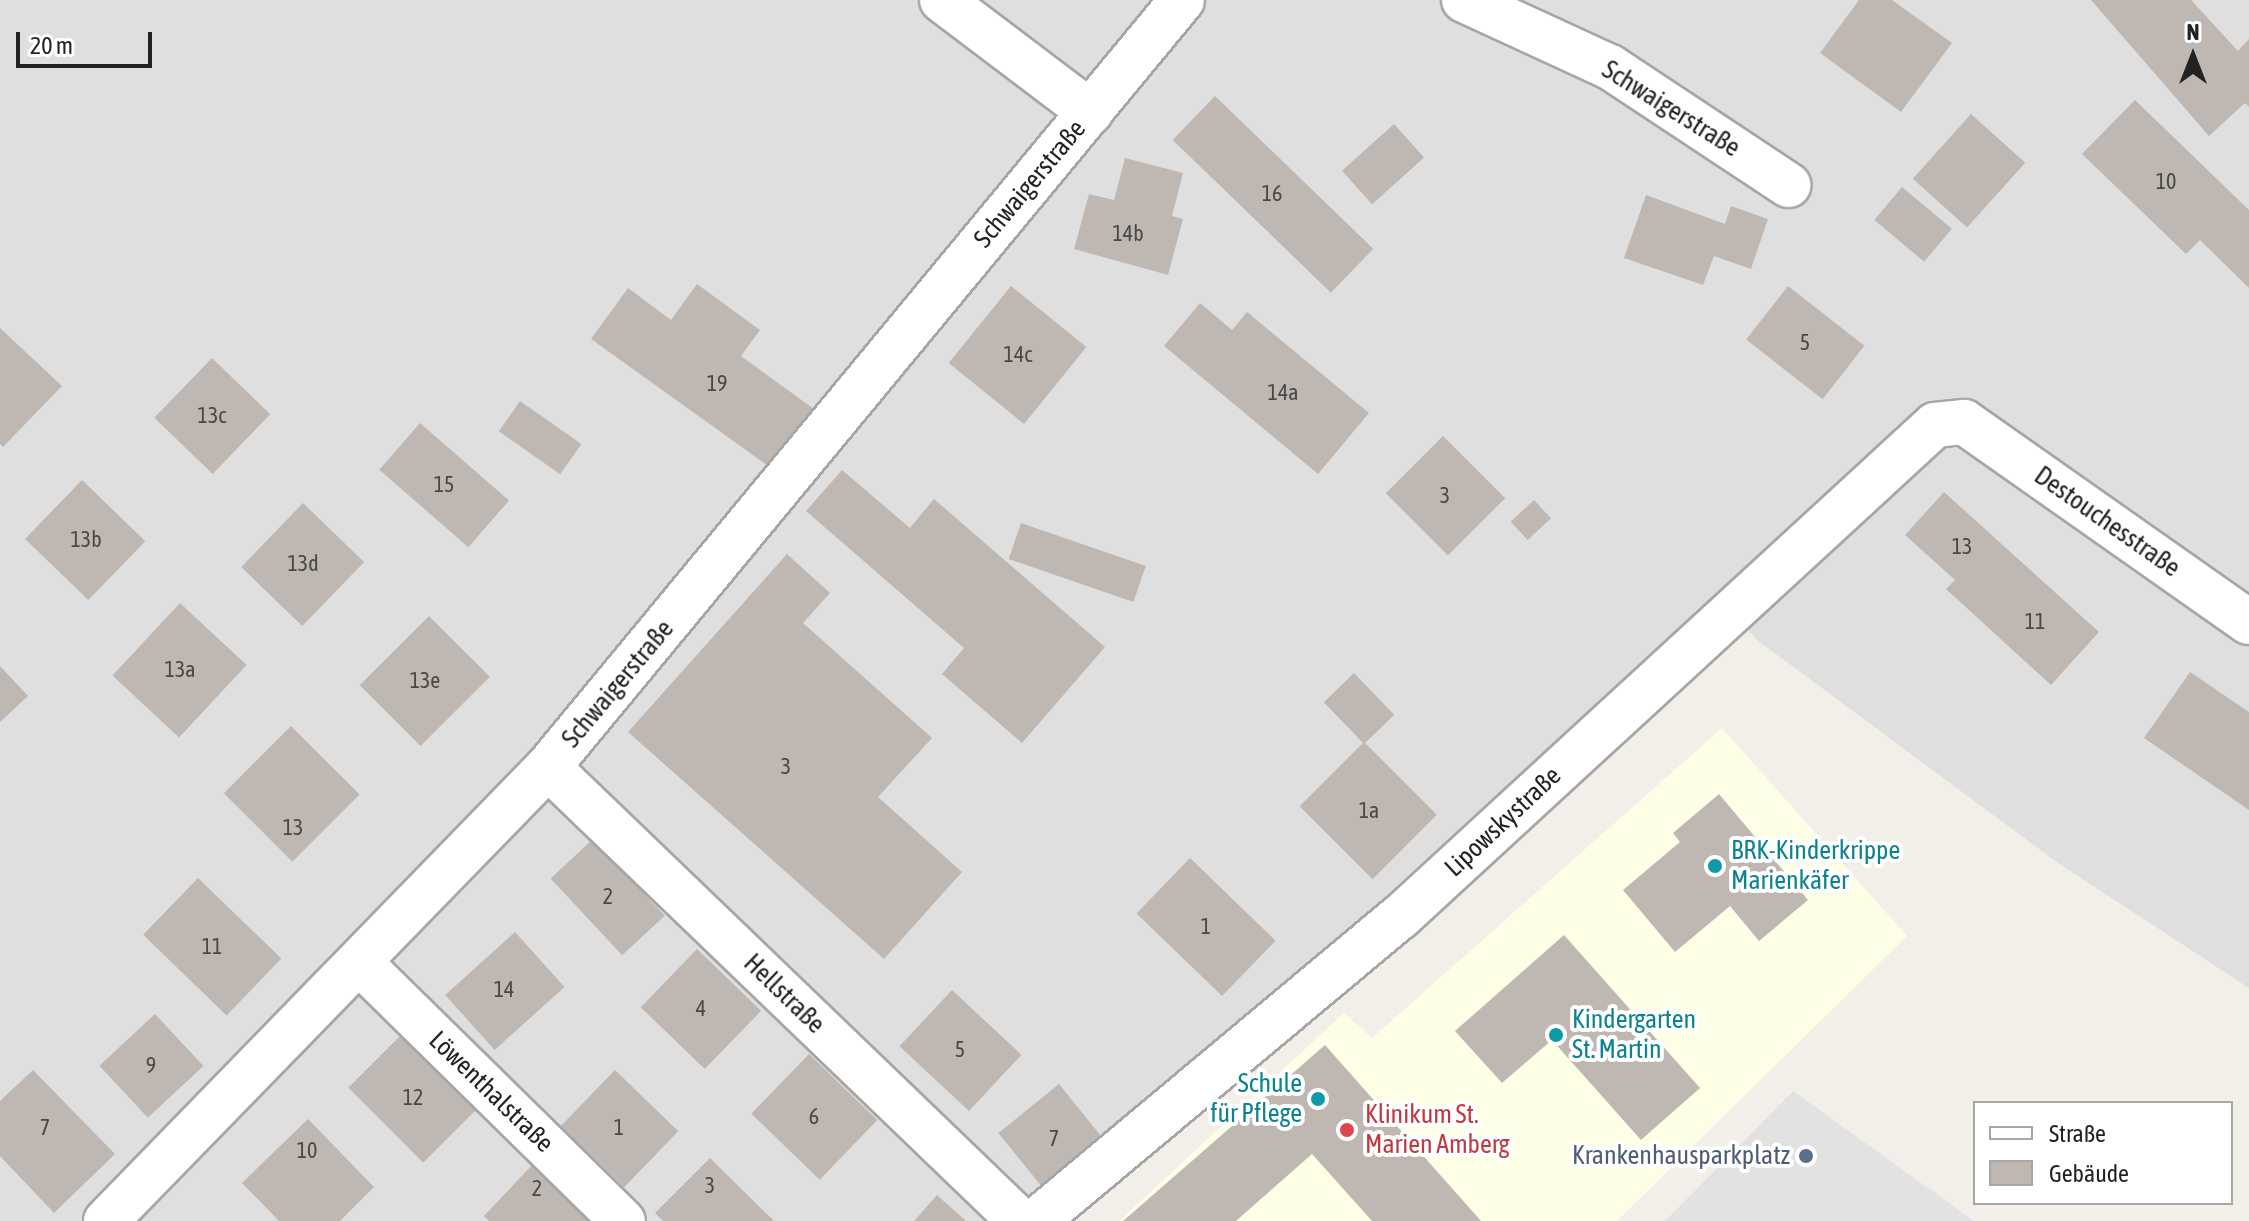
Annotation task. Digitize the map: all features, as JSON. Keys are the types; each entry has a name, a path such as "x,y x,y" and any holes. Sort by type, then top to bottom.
{"street":[{"name":"Schwaigerstraße","path":"942,0 1090,112"},
{"name":"Schwaigerstraße","path":"106,1221 548,767 1182,0"},
{"name":"Schwaigerstraße","path":"1464,0 1610,67 1788,185"},
{"name":"Destouchesstraße","path":"1964,422 2249,622"},
{"name":"Lipowskystraße","path":"1036,1221 1399,918 1935,425 1964,422"},
{"name":"Hellstraße","path":"548,767 1020,1221"},
{"name":"Löwenthalstraße","path":"359,962 623,1221"}],"shaded area":[{"path":"0,0 2249,0 2249,988 2058,863 1757,640 1716,594 1320,956 1015,1221 0,1221"},
{"path":"1722,728 1907,936 1617,1221 1119,1221 1344,1013 1372,1038"},
{"name":"Krankenhausparkplatz","path":"1793,1091 1974,1221 1665,1221"}],"building":[{"path":"1859,0 1892,0 1952,43 1901,112 1820,53"},
{"path":"2091,0 2191,0 2238,51 2249,39 2249,107 2245,103 2209,136"},
{"path":"1215,96 1373,249 1331,293 1173,140"},
{"path":"2135,100 2249,210 2249,288 2200,240 2186,254 2082,154"},
{"path":"1971,114 2025,163 1967,228 1913,179"},
{"path":"1394,124 1424,157 1372,204 1342,171"},
{"path":"1125,158 1183,173 1172,216 1183,219 1168,275 1074,249 1089,194 1114,200"},
{"path":"1902,187 1952,229 1924,262 1874,220"},
{"path":"1646,195 1725,224 1731,206 1768,219 1751,269 1714,256 1703,285 1624,258"},
{"path":"697,284 760,330 741,356 818,412 775,471 591,339 628,288 671,320"},
{"path":"1011,286 1086,347 1024,424 949,363"},
{"path":"1788,286 1864,346 1823,399 1746,340"},
{"path":"1200,303 1232,330 1247,312 1369,413 1318,474 1164,346"},
{"path":"0,328 62,386 3,447 0,444"},
{"path":"212,358 270,414 213,474 154,418"},
{"path":"520,401 581,444 560,474 499,431"},
{"path":"420,423 509,500 468,547 379,470"},
{"path":"1443,436 1505,498 1448,556 1386,493"},
{"path":"842,470 910,528 934,499 1105,647 1022,743 942,674 964,648 806,511"},
{"path":"82,480 145,541 88,600 25,539"},
{"path":"1944,492 2099,632 2051,685 1946,589 1955,580 1905,535"},
{"path":"1534,500 1551,518 1528,540 1511,522"},
{"path":"303,503 364,562 302,626 241,567"},
{"path":"1021,523 1146,566 1133,602 1009,559"},
{"path":"787,554 830,593 803,623 932,738 878,797 962,872 884,959 628,732"},
{"path":"180,603 247,665 179,737 112,675"},
{"path":"429,616 490,677 421,746 360,685"},
{"path":"0,666 28,696 0,722"},
{"path":"2190,672 2249,712 2249,810 2144,738"},
{"path":"1354,673 1394,715 1364,744 1324,702"},
{"path":"291,726 360,795 292,862 224,793"},
{"path":"1364,742 1437,815 1372,879 1300,806"},
{"name":"BRK-Kinderkrippe Marienkäfer","path":"1719,794 1808,900 1759,941 1730,906 1675,952 1623,890 1680,842 1673,833"},
{"path":"593,839 665,916 622,955 551,879"},
{"path":"1190,858 1276,941 1222,996 1137,913"},
{"path":"198,878 281,959 227,1015 143,935"},
{"path":"515,932 565,987 495,1050 445,995"},
{"name":"Kindergarten St. Martin","path":"1564,935 1700,1088 1641,1140 1552,1040 1502,1083 1455,1031"},
{"path":"697,949 761,1011 705,1069 641,1007"},
{"path":"952,990 1021,1055 969,1111 899,1046"},
{"path":"155,1014 203,1066 148,1118 99,1066"},
{"path":"402,1034 477,1109 423,1163 348,1088"},
{"name":"Schule für Pflege","path":"1325,1045 1481,1221 1372,1221 1312,1154 1236,1221 1123,1221"},
{"path":"809,1054 877,1120 820,1180 751,1114"},
{"path":"33,1070 115,1154 54,1213 0,1156 0,1101"},
{"path":"615,1070 678,1131 624,1187 561,1126"},
{"path":"1059,1084 1109,1146 1049,1195 998,1133"},
{"path":"308,1119 374,1187 340,1221 279,1221 242,1183"},
{"path":"710,1158 774,1221 663,1221 655,1213"},
{"path":"536,1161 600,1221 489,1221 484,1216"},
{"path":"937,1195 966,1221 914,1221"}],"place":[{"name":"BRK-Kinderkrippe Marienkäfer","path":"1715,866"},
{"name":"Kindergarten St. Martin","path":"1556,1035"},
{"name":"Schule für Pflege","path":"1318,1099"},
{"name":"Klinikum St. Marien Amberg","path":"1347,1130"},
{"name":"Krankenhausparkplatz","path":"1806,1156"}]}
